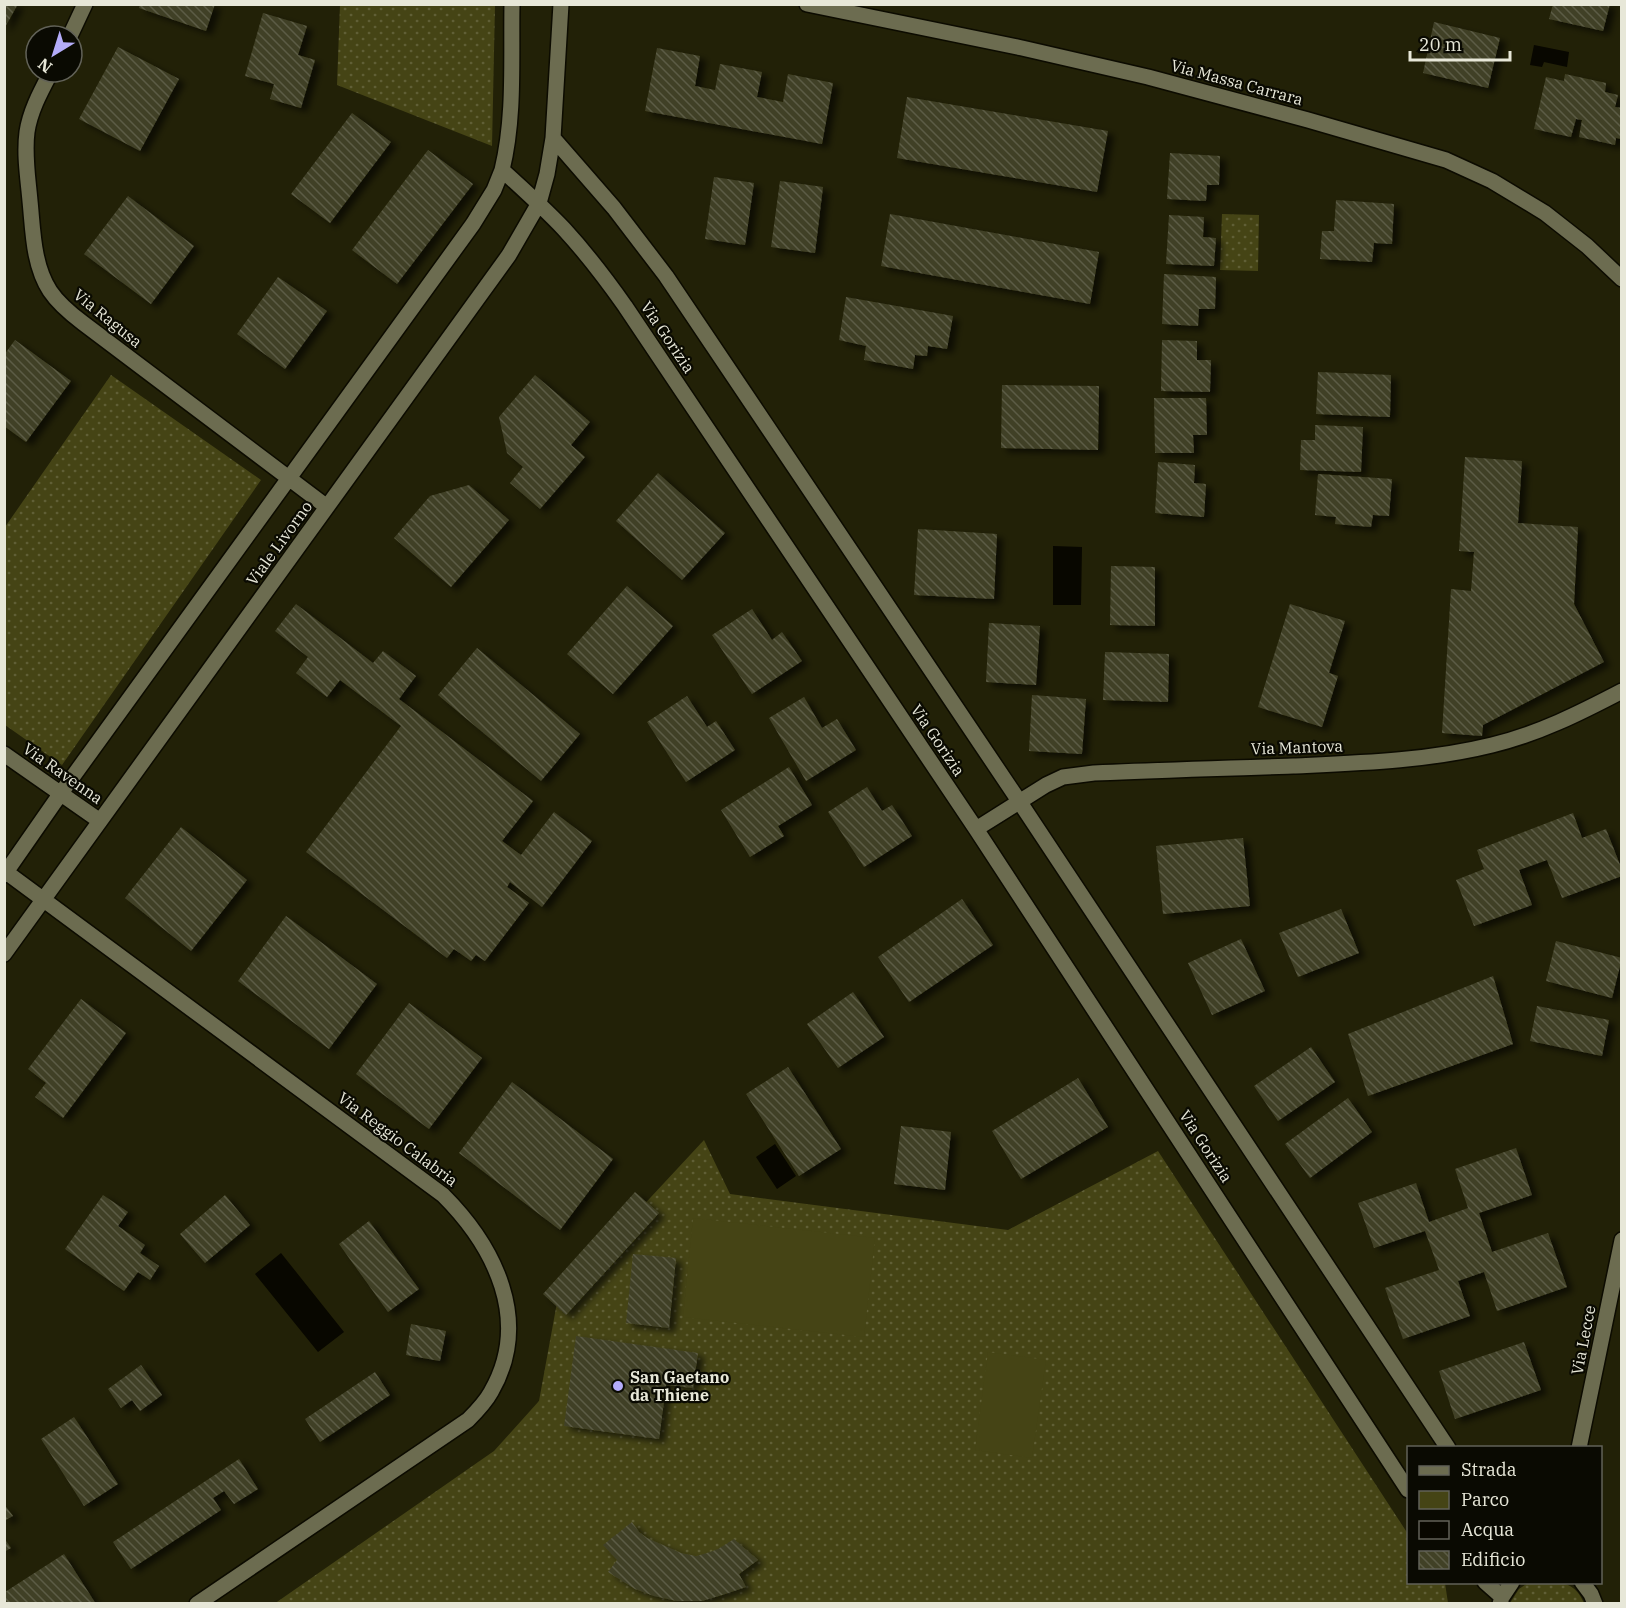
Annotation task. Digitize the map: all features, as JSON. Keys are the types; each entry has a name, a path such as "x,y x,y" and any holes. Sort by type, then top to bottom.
{"street":[{"path":"76,24 85,4"},
{"path":"502,170 507,152 510,118 512,4"},
{"path":"553,138 561,4"},
{"name":"Via Massa Carrara","path":"807,4 1115,69 1308,120 1439,158 1462,166 1492,181 1545,213 1587,246 1622,279"},
{"name":"Via Ragusa","path":"45,84 27,130 26,156 36,254 50,290 75,317 327,507"},
{"name":"Via Gorizia","path":"553,138 621,216 666,276 1019,801 1448,1446"},
{"name":"Viale Livorno","path":"4,954 509,255 539,203 553,138"},
{"name":"Via Gorizia","path":"502,170 539,203 579,246 625,306 976,829 1407,1488"},
{"name":"Viale Livorno","path":"5,873 473,224 494,190 502,170"},
{"name":"Via Mantova","path":"976,829 1019,801 1063,777 1094,773 1362,763 1424,758 1493,745 1547,727 1622,691"},
{"name":"Via Ravenna","path":"4,754 100,821"},
{"name":"Via Reggio Calabria","path":"5,873 443,1195 465,1219 485,1247 493,1261 507,1303 509,1328 505,1362 490,1394 468,1420 197,1604"},
{"name":"Via Lecce","path":"1580,1446 1622,1240"},
{"path":"1487,1584 1501,1600 1511,1584"},
{"path":"1584,1584 1591,1594 1594,1604"}],"green space":[{"path":"340,5 495,5 492,146 337,85"},
{"path":"1222,214 1259,215 1258,271 1220,270"},
{"path":"111,375 261,480 62,765 5,725 5,527"},
{"path":"704,1140 730,1194 1008,1230 1158,1151 1407,1532 1407,1584 1445,1584 1448,1603 274,1604 494,1451 539,1401 558,1297"},
{"path":"693,1218 875,1238 864,1337 683,1317"},
{"path":"988,1352 1046,1360 1032,1458 975,1450"},
{"path":"1526,1584 1564,1584 1574,1589 1584,1603 1510,1603 1519,1589"}],"water":[{"path":"1534,45 1569,52 1567,67 1544,62 1542,67 1530,65"},
{"path":"1053,546 1082,547 1081,605 1053,605"},
{"path":"775,1144 796,1176 777,1189 756,1157"},
{"path":"281,1253 344,1332 318,1352 255,1274"}],"building":[{"path":"4,4 18,4 4,29"},
{"path":"140,4 215,4 206,31 139,8"},
{"path":"1553,4 1610,4 1603,31 1549,19"},
{"path":"263,13 307,26 298,55 315,60 301,108 270,99 274,84 245,76"},
{"path":"1434,22 1500,38 1488,88 1423,73"},
{"path":"118,47 179,79 140,151 79,119"},
{"path":"657,48 700,56 695,86 715,90 720,64 762,72 757,97 783,102 788,74 833,83 822,144 645,111"},
{"path":"1565,74 1606,83 1605,92 1618,95 1615,107 1622,108 1622,139 1616,138 1615,145 1579,137 1582,120 1576,119 1571,137 1534,129 1546,77 1564,81"},
{"path":"907,97 1108,131 1097,192 897,158"},
{"path":"352,113 391,142 330,223 291,194"},
{"path":"428,150 473,184 397,284 352,250"},
{"path":"1170,153 1220,156 1219,185 1207,185 1206,201 1167,199"},
{"path":"714,177 754,183 745,245 705,239"},
{"path":"780,181 823,187 815,253 771,247"},
{"path":"128,196 194,246 151,304 84,254"},
{"path":"1336,200 1394,204 1392,244 1374,243 1372,262 1320,259 1322,231 1334,231"},
{"path":"890,214 1099,252 1090,304 881,266"},
{"path":"1169,215 1204,217 1203,237 1216,238 1214,266 1166,264"},
{"path":"1164,274 1216,277 1215,309 1199,309 1198,326 1162,324"},
{"path":"278,277 327,311 285,369 237,334"},
{"path":"846,297 953,316 947,349 928,346 927,356 915,355 913,369 864,360 866,346 839,340"},
{"path":"15,340 71,381 26,442 4,426 4,355"},
{"path":"1162,340 1197,341 1197,360 1211,360 1210,392 1161,391"},
{"path":"1318,372 1391,375 1390,417 1316,414"},
{"path":"535,375 590,422 571,445 585,457 540,509 510,483 523,467 507,453 499,417"},
{"path":"1002,385 1099,386 1098,450 1001,448"},
{"path":"1154,398 1206,398 1207,435 1193,435 1194,453 1155,453"},
{"path":"1315,425 1363,427 1361,472 1300,470 1301,440 1315,440"},
{"path":"1465,457 1522,461 1518,523 1578,527 1574,604 1604,662 1483,725 1482,736 1442,733 1451,589 1471,591 1474,552 1459,551"},
{"path":"1158,462 1195,465 1194,483 1206,484 1204,517 1155,513"},
{"path":"658,473 725,533 682,580 616,521"},
{"path":"1318,474 1392,479 1389,516 1373,515 1371,527 1335,524 1336,517 1315,515"},
{"path":"469,485 509,520 451,587 394,538 430,496"},
{"path":"918,529 997,534 994,599 914,595"},
{"path":"1111,566 1155,567 1155,626 1110,625"},
{"path":"627,586 673,626 613,694 567,654"},
{"path":"296,604 373,663 383,651 416,676 399,699 533,801 502,841 521,855 554,812 592,841 542,907 510,882 507,887 529,903 485,961 476,955 471,961 454,949 447,958 306,852 401,726 340,680 327,697 296,673 308,657 275,631"},
{"path":"1290,604 1345,621 1329,673 1338,676 1322,727 1258,707"},
{"path":"752,609 772,640 782,632 802,661 752,694 712,635"},
{"path":"989,623 1040,626 1036,685 986,682"},
{"path":"477,648 580,734 541,781 438,695"},
{"path":"1105,652 1169,654 1168,702 1103,700"},
{"path":"1032,695 1086,699 1082,754 1029,751"},
{"path":"687,696 707,727 716,721 735,750 686,782 647,722"},
{"path":"804,697 822,728 837,719 856,750 806,781 769,718"},
{"path":"789,767 812,805 778,826 784,836 750,857 721,810"},
{"path":"867,787 882,811 892,805 912,836 864,867 828,812"},
{"path":"1573,813 1582,838 1606,829 1622,870 1622,876 1562,898 1547,860 1519,870 1532,905 1474,926 1456,880 1484,869 1477,850"},
{"path":"181,827 247,880 191,951 125,898"},
{"path":"1243,838 1250,906 1163,914 1156,846"},
{"path":"962,899 993,945 909,1002 878,957"},
{"path":"1341,909 1359,953 1298,977 1279,933"},
{"path":"286,916 377,984 329,1049 238,981"},
{"path":"1241,939 1265,991 1212,1015 1188,963"},
{"path":"1556,941 1622,958 1612,998 1546,981"},
{"path":"1493,976 1513,1044 1368,1096 1348,1034"},
{"path":"853,992 884,1037 838,1068 807,1024"},
{"path":"81,999 126,1033 63,1118 35,1097 46,1083 28,1069"},
{"path":"409,1003 482,1058 429,1129 356,1074"},
{"path":"1537,1006 1609,1020 1602,1056 1530,1041"},
{"path":"1311,1047 1335,1082 1278,1121 1254,1086"},
{"path":"788,1067 841,1149 799,1176 746,1094"},
{"path":"1078,1078 1108,1127 1021,1179 992,1131"},
{"path":"512,1082 613,1159 560,1230 459,1153"},
{"path":"1348,1098 1372,1132 1310,1178 1285,1144"},
{"path":"901,1126 951,1132 945,1190 894,1184"},
{"path":"1516,1148 1532,1195 1479,1213 1492,1252 1548,1233 1567,1287 1497,1311 1484,1272 1458,1281 1470,1316 1403,1339 1385,1288 1439,1270 1425,1231 1374,1248 1358,1203 1416,1183 1429,1222 1468,1208 1455,1169"},
{"path":"635,1192 659,1213 566,1315 543,1294"},
{"path":"103,1195 128,1212 118,1226 145,1245 140,1253 159,1266 150,1280 138,1272 124,1291 65,1249"},
{"path":"225,1195 250,1225 205,1263 180,1234"},
{"path":"369,1221 419,1289 388,1312 339,1244"},
{"path":"633,1254 676,1258 669,1328 626,1323"},
{"path":"411,1324 446,1331 440,1361 406,1355"},
{"name":"San Gaetano da Thiene","path":"576,1336 698,1353 693,1388 666,1385 659,1439 564,1426"},
{"path":"1524,1342 1541,1390 1455,1419 1439,1371"},
{"path":"141,1365 162,1395 140,1411 132,1400 121,1408 108,1389"},
{"path":"375,1372 390,1395 320,1442 305,1419"},
{"path":"74,1417 118,1484 84,1506 41,1439"},
{"path":"239,1459 258,1489 234,1504 224,1491 213,1498 221,1510 131,1569 113,1542"},
{"path":"4,1504 13,1516 4,1521"},
{"path":"632,1522 647,1538 681,1553 696,1556 718,1549 734,1539 758,1560 739,1574 746,1587 702,1601 677,1601 654,1596 635,1589 608,1572 617,1560 603,1545"},
{"path":"4,1538 11,1548 4,1552"},
{"path":"64,1554 96,1604 5,1604 5,1592"}],"place":[{"name":"San Gaetano da Thiene","path":"618,1386"}]}
